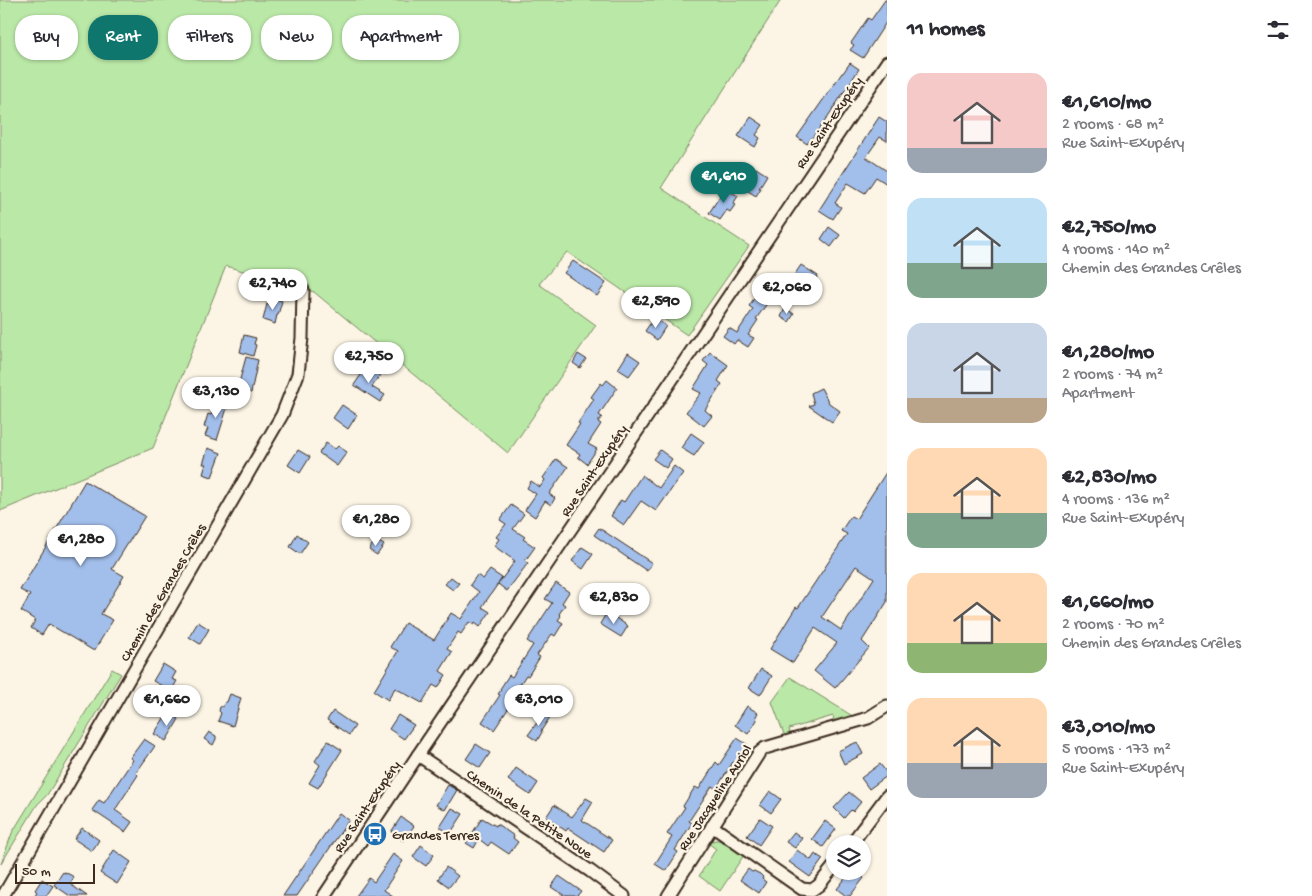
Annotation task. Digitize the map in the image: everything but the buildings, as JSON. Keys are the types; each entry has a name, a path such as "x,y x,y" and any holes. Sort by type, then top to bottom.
{"street":[{"name":"Rue Saint-Exupéry","path":"324,896 887,62"},
{"name":"Chemin des Grandes Crêles","path":"4,890 282,415 298,374 304,290"},
{"name":"Rue Jacqueline Auriol","path":"668,896 759,753 765,748 886,711"},
{"name":"Chemin de la Petite Noue","path":"418,755 624,896"},
{"path":"858,835 887,796"},
{"path":"712,826 802,889 812,890 826,876"}],"green space":[{"path":"0,0 781,0 661,188 749,246 687,335 567,252 539,284 596,325 508,453 314,292 226,266 153,448 0,511"},
{"path":"112,669 121,674 47,795 37,805 1,864 12,833"},
{"path":"790,677 854,717 835,724 833,716 789,729 791,737 785,737 772,702"},
{"path":"719,840 744,855 720,891 699,876 716,849 708,843"}],"place":[{"name":"Grandes Terres","path":"375,834"}]}
